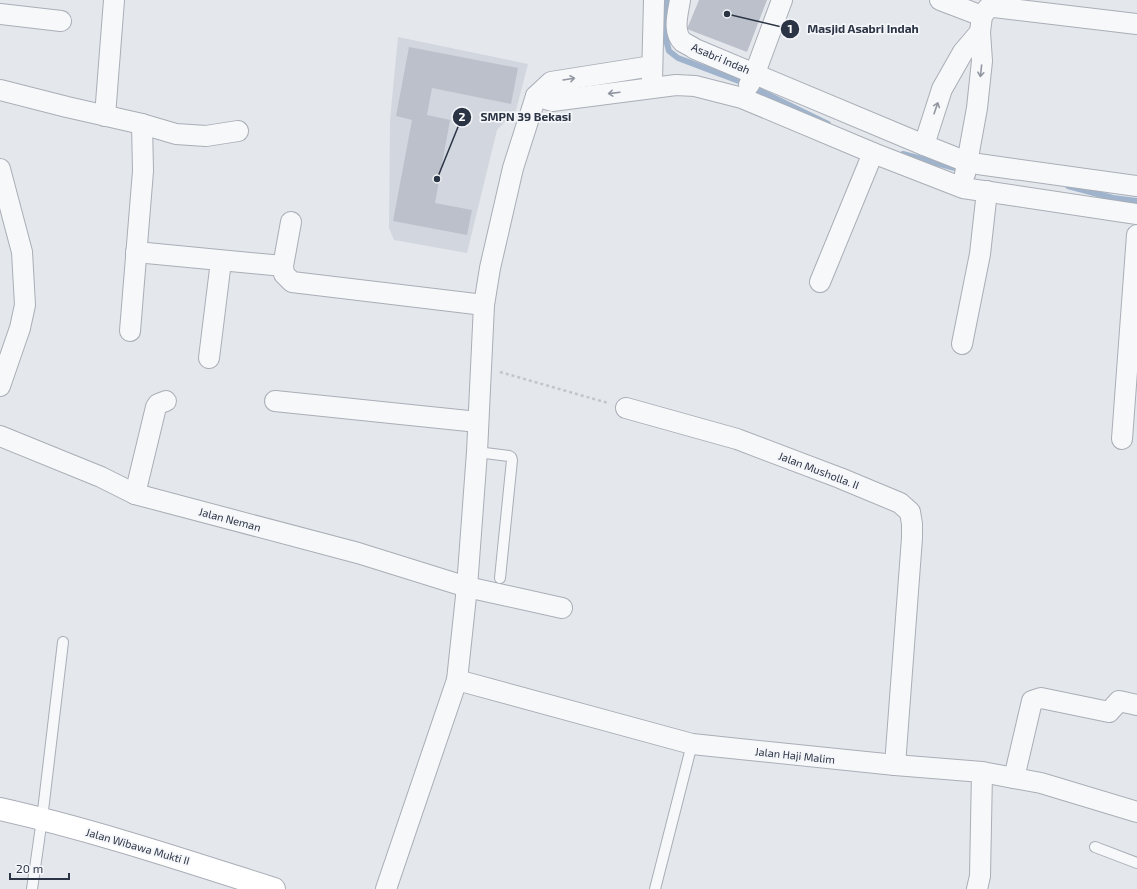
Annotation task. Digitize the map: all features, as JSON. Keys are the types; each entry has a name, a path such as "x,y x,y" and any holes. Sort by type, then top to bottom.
{"main road":[{"name":"Jalan Wibawa Mukti II","path":"0,809 42,819 175,857 274,889"}],"street":[{"path":"105,116 114,0"},
{"path":"653,88 652,66 654,0"},
{"name":"Asabri Indah","path":"680,0 677,21 678,34 683,41 695,49 924,145 967,162 1137,186"},
{"path":"742,98 755,73 782,0"},
{"path":"940,0 981,24"},
{"path":"924,145 942,89 981,24 988,8 1034,6 1137,24"},
{"path":"0,14 61,21"},
{"path":"963,188 979,92 982,62 981,24"},
{"path":"386,889 457,680 467,587 477,452 484,304 490,268 513,168 536,96 551,82 652,66"},
{"path":"536,96 552,101 676,84 695,86 742,98 873,153 963,188 1137,214"},
{"path":"0,90 142,124 176,134 206,136 238,131"},
{"path":"130,331 143,171 142,124"},
{"path":"820,282 873,153"},
{"path":"0,169 22,252 25,299 20,328 5,354 0,386"},
{"path":"962,344 980,254 988,191"},
{"path":"291,222 284,274 292,282 484,304"},
{"path":"1122,439 1137,235"},
{"path":"136,252 284,266"},
{"path":"209,358 221,261"},
{"path":"135,494 156,407 158,404 166,401"},
{"path":"275,401 478,422"},
{"name":"Jalan Musholla. II","path":"626,408 744,442 840,478 900,503 910,512 912,538 895,765"},
{"name":"Jalan Neman","path":"0,436 102,477 135,494 358,554 467,587 562,608"},
{"name":"Jalan Haji Malim","path":"457,680 692,744 895,765 982,772 1041,783 1137,812"},
{"path":"1014,778 1032,702 1037,699 1041,698 1109,712 1119,701 1137,705"},
{"path":"977,889 980,876 982,772"}],"lane":[{"path":"477,452 509,456 512,460 500,578"},
{"path":"32,889 42,819 63,642"},
{"path":"655,889 692,744"},
{"path":"1095,847 1137,863"}],"path":[{"path":"481,366 626,408"}],"shaded area":[{"path":"398,37 528,64 516,110 497,130 467,253 394,240 389,228 390,120"}],"building":[{"path":"699,0 767,0 747,52 687,29"},
{"path":"409,47 518,68 511,104 432,88 427,115 450,120 435,203 472,210 467,235 393,221 412,120 396,116"}],"waterway":[{"path":"667,0 666,40 669,51 678,58 744,83"},
{"path":"754,88 828,124"},
{"path":"903,154 955,168"},
{"path":"1068,186 1113,198 1137,201"}],"place":[{"name":"Masjid Asabri Indah","path":"727,14"},
{"name":"SMPN 39 Bekasi","path":"437,179"}]}
